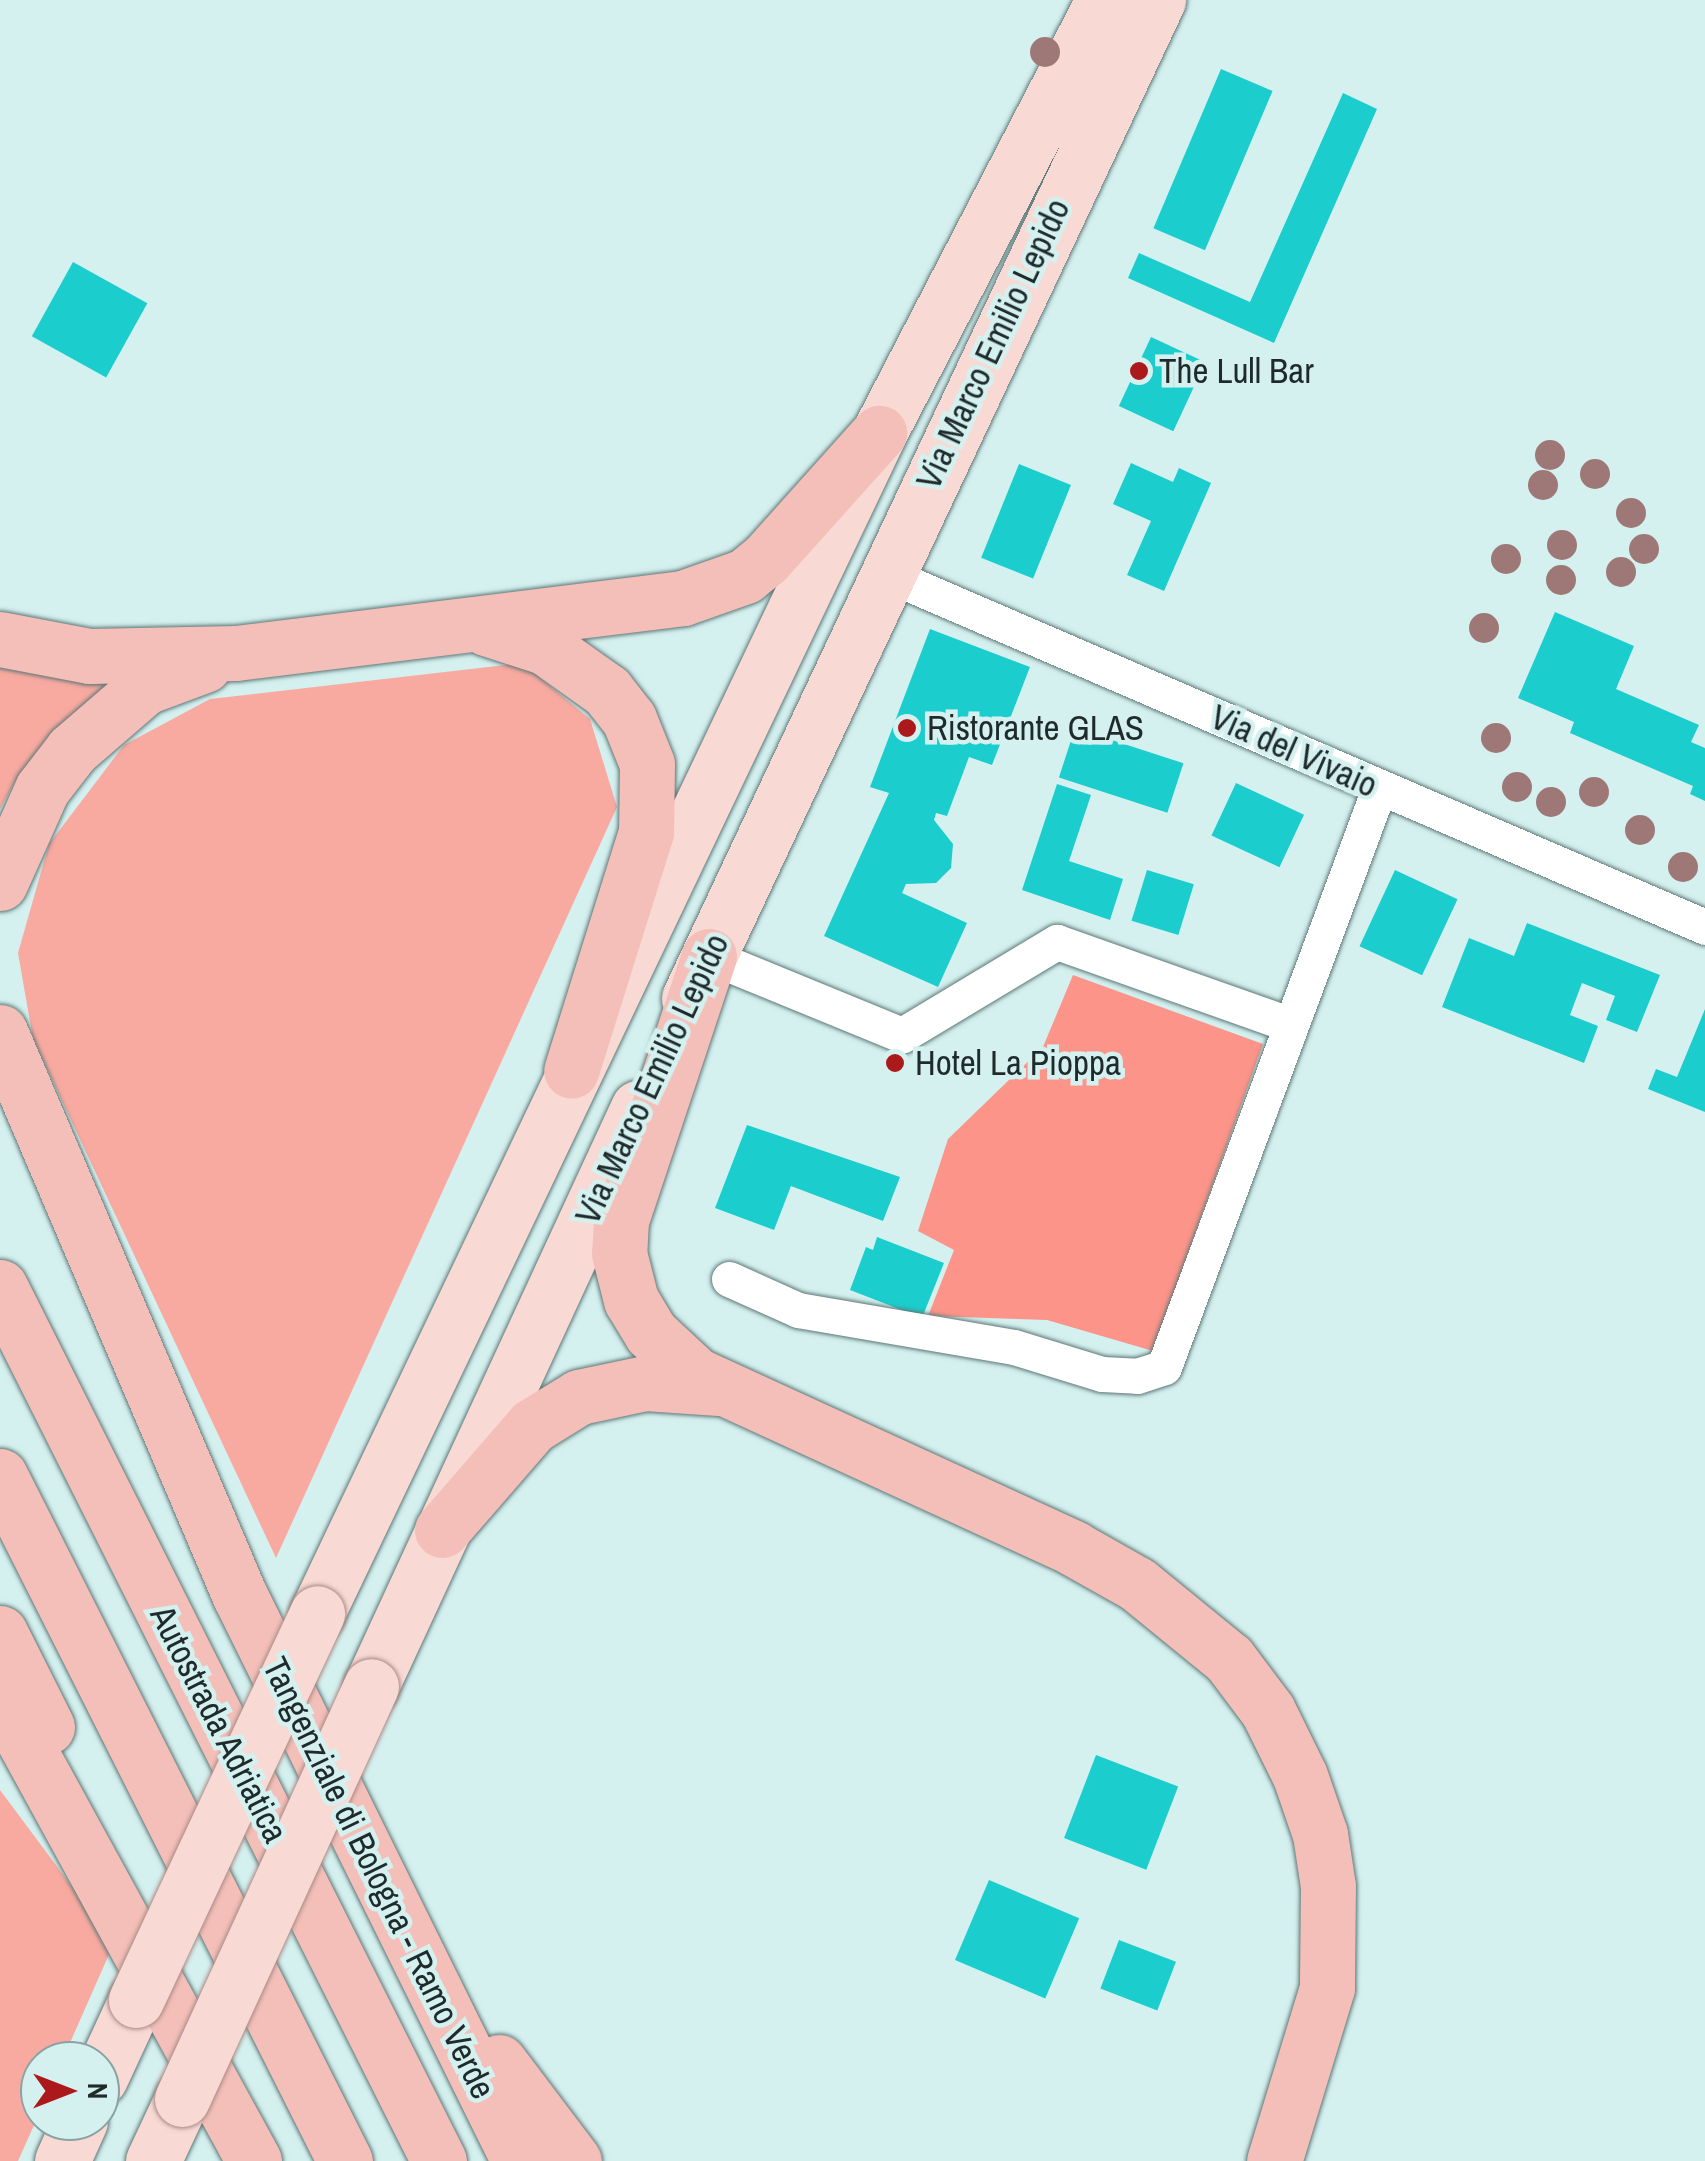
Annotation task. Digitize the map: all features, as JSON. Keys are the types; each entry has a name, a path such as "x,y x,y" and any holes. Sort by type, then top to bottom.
{"highway":[{"path":"0,639 89,656 236,653 643,606 745,576 879,433"},
{"path":"479,626 546,647 607,691 630,718 647,764 646,832 571,1070"},
{"path":"0,883 42,789 72,750 145,688 236,653"},
{"path":"709,956 630,1183 619,1253 631,1300 650,1333 719,1388 1072,1548 1137,1584 1229,1658 1268,1711 1300,1776 1328,1886 1327,1988 1274,2149"},
{"path":"0,1032 239,1594"},
{"path":"0,1129 239,1594"},
{"name":"Autostrada Adriatica","path":"0,1287 438,2161"},
{"path":"442,1530 532,1426 578,1398 645,1383 719,1388"},
{"path":"0,1476 344,2161"},
{"name":"Tangenziale di Bologna - Ramo Verde","path":"239,1594 519,2161"},
{"path":"0,1633 62,1758 119,1906"},
{"path":"0,1697 119,1906 254,2161"},
{"path":"371,1861 496,2058 574,2161"}],"main road":[{"name":"Via Marco Emilio Lepido","path":"117,2041 571,1070 879,433 1103,0"},
{"name":"Via Marco Emilio Lepido","path":"154,2161 884,573 1158,0"}],"street":[{"name":"Via del Vivaio","path":"884,573 1705,927"},
{"path":"729,1279 798,1310 1014,1347 1102,1374 1137,1376 1164,1367 1379,789"},
{"path":"709,956 902,1035 1057,942 1291,1025"}],"shaded area":[{"path":"0,662 124,674 15,782 0,809"},
{"path":"522,663 590,719 617,807 276,1558 33,1039 18,953 49,844 124,745 210,699"},
{"path":"1073,975 1263,1044 1153,1351 1047,1320 928,1316 954,1250 918,1231 948,1139 1043,1047"},
{"path":"0,1790 114,1943 71,2041 20,2041 20,2141 27,2141 18,2161 0,2161"}],"building":[{"path":"1221,69 1273,91 1205,250 1153,228"},
{"path":"1343,93 1377,109 1274,343 1128,278 1139,253 1250,302"},
{"path":"73,262 147,303 106,378 32,336"},
{"path":"1151,337 1205,362 1173,431 1119,406"},
{"path":"1131,463 1173,482 1179,468 1211,483 1164,591 1127,575 1151,521 1113,504"},
{"path":"1019,464 1071,485 1033,579 981,558"},
{"path":"1555,612 1634,646 1616,689 1699,725 1691,742 1705,748 1705,801 1690,794 1693,786 1570,733 1574,722 1518,698"},
{"path":"930,629 1030,667 992,765 969,757 947,816 936,813 934,820 953,844 951,868 936,883 906,884 902,893 967,923 938,987 824,936 889,793 870,787"},
{"path":"1075,728 1183,763 1167,813 1059,777"},
{"path":"1236,783 1304,815 1279,867 1211,836"},
{"path":"1057,784 1091,795 1069,861 1123,879 1110,920 1022,890"},
{"path":"1147,870 1194,884 1178,935 1132,921"},
{"path":"1395,870 1458,899 1422,975 1360,946"},
{"path":"1527,923 1660,975 1637,1032 1606,1020 1615,996 1582,983 1570,1015 1598,1026 1584,1063 1442,1007 1469,938 1514,956"},
{"path":"1705,1009 1705,1112 1648,1089 1656,1069 1677,1077"},
{"path":"747,1125 900,1177 883,1221 791,1186 774,1230 715,1208"},
{"path":"877,1237 944,1263 922,1318 850,1290 866,1247 873,1250"},
{"path":"1096,1755 1178,1787 1146,1870 1064,1838"},
{"path":"989,1880 1079,1918 1045,1998 955,1960"},
{"path":"1119,1940 1176,1962 1157,2010 1100,1989"}],"place":[{"name":"The Lull Bar","path":"1139,371"},
{"name":"Ristorante GLAS","path":"907,728"},
{"name":"Hotel La Pioppa","path":"895,1063"}]}
